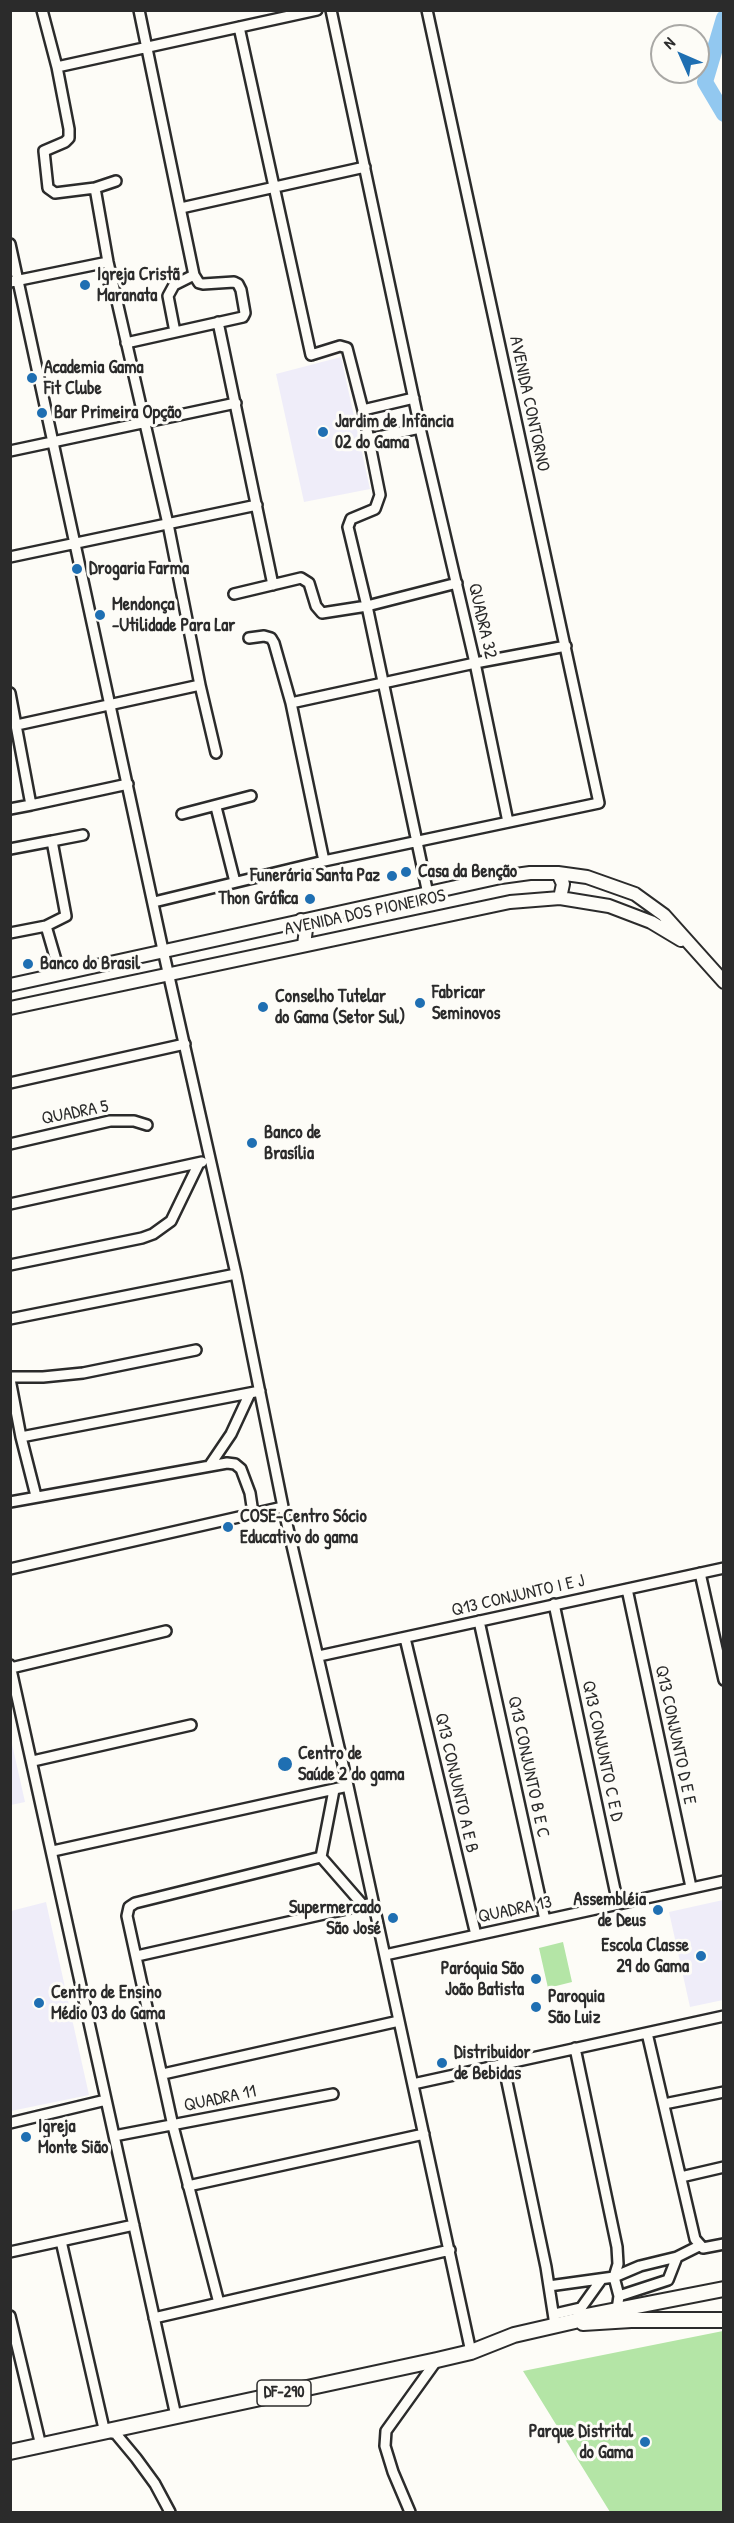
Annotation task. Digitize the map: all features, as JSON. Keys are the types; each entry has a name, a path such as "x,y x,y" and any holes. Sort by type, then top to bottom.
{"highway":[{"name":"DF-290","path":"575,2321 618,2303 723,2289"},
{"name":"DF-290","path":"10,2452 471,2352 555,2320 585,2323 631,2320 723,2320"}],"main road":[{"name":"AVENIDA DOS PIONEIROS","path":"10,985 301,920 501,877 530,873 558,873 587,877 635,894 664,915 690,946"},
{"path":"558,873 563,884 560,898"},
{"name":"AVENIDA DOS PIONEIROS","path":"10,1008 510,902 560,898 609,906 651,922 690,946"},
{"path":"301,920 306,928 304,945"},
{"path":"690,946 723,982"}],"street":[{"path":"42,10 57,67 69,138 44,152 48,188 55,192 95,188 116,181"},
{"path":"126,343 244,315 241,290 234,282 199,283 194,275 182,208 139,10"},
{"path":"57,67 317,10"},
{"name":"QUADRA 32","path":"331,10 420,428 475,663 508,822"},
{"name":"AVENIDA CONTORNO","path":"427,10 599,803 508,822"},
{"path":"239,27 311,355 340,346 347,348 363,410 380,495 375,509 351,519 348,527 428,894"},
{"path":"182,208 365,167"},
{"path":"95,188 108,262 168,524 216,753"},
{"path":"10,244 15,281 236,1274 283,1507 348,1786 471,2352"},
{"path":"15,281 108,262"},
{"path":"175,332 168,296 174,285 194,275"},
{"path":"218,322 273,585"},
{"path":"363,410 414,398"},
{"path":"10,451 236,403"},
{"path":"369,439 420,428"},
{"path":"10,557 257,505"},
{"path":"234,594 301,578 309,583 316,606 322,613 367,606 457,584"},
{"path":"249,638 271,638 291,702 324,861"},
{"path":"291,702 566,646"},
{"path":"17,725 200,685"},
{"path":"10,693 31,805"},
{"path":"10,809 128,784"},
{"path":"182,814 216,807 251,796"},
{"path":"216,807 235,882"},
{"path":"153,902 324,861 508,822"},
{"path":"10,849 83,835"},
{"path":"10,933 46,926 64,919 68,914 52,841"},
{"path":"46,926 60,974"},
{"path":"10,1083 185,1044"},
{"name":"QUADRA 5","path":"10,1144 110,1121 134,1121 147,1125"},
{"path":"10,1204 210,1160"},
{"path":"10,1265 142,1239 153,1234 171,1221 199,1162"},
{"path":"10,1318 236,1274"},
{"path":"36,1496 21,1437 10,1378 82,1373 196,1350"},
{"path":"21,1437 261,1391"},
{"path":"210,1465 231,1434 250,1393"},
{"path":"10,1502 227,1463 235,1464 241,1469 250,1493 253,1513"},
{"path":"10,1569 283,1507"},
{"name":"Q13 CONJUNTO I E J","path":"319,1656 723,1568"},
{"path":"700,1573 723,1680"},
{"name":"Q13 CONJUNTO D E E","path":"627,1589 691,1887"},
{"name":"Q13 CONJUNTO C E D","path":"554,1604 618,1904"},
{"name":"Q13 CONJUNTO B E C","path":"479,1621 545,1920"},
{"path":"166,1631 11,1666 176,2416"},
{"name":"Q13 CONJUNTO A E B","path":"405,1638 476,1935"},
{"path":"33,1761 191,1725"},
{"path":"53,1851 348,1786"},
{"path":"321,1857 334,1790"},
{"path":"321,1857 362,1904"},
{"path":"219,2303 173,2126 127,1916 129,1907 135,1903 321,1857"},
{"name":"QUADRA 13","path":"385,1955 723,1881"},
{"path":"137,1956 373,1903"},
{"path":"413,2084 723,2016"},
{"path":"163,2074 399,2021"},
{"path":"647,2033 693,2231 699,2246"},
{"path":"576,2048 617,2247 618,2264 614,2277 618,2303 668,2280 677,2257"},
{"path":"503,2063 555,2320 580,2308 602,2280"},
{"path":"664,2104 723,2092"},
{"name":"QUADRA 11","path":"114,2136 333,2094"},
{"path":"10,2124 106,2100"},
{"path":"188,2186 424,2134"},
{"path":"681,2176 723,2167"},
{"path":"10,2253 134,2224"},
{"path":"61,2241 107,2432 116,2434 136,2458 155,2484 170,2512"},
{"path":"549,2286 602,2280 640,2266 677,2257 699,2246 709,2248 723,2244"},
{"path":"154,2318 450,2250"},
{"path":"10,2316 41,2446"},
{"path":"410,2512 385,2446 386,2431 437,2360"}],"shaded area":[{"name":"Jardim de Infância 02 do Gama","path":"341,357 370,489 304,502 276,374"},
{"path":"10,1735 25,1802 11,1805 10,1805"},
{"name":"Escola Classe 29 do Gama","path":"723,1900 723,2000 690,2007 669,1912"},
{"name":"Centro de Ensino Médio 03 do Gama","path":"46,1902 89,2095 11,2111 11,1911"}],"green space":[{"path":"563,1942 572,1982 548,1988 539,1948"},
{"name":"Parque Distrital do Gama","path":"723,2331 723,2512 610,2512 523,2371"}],"waterway":[{"path":"724,18 705,82 724,114"}],"place":[{"name":"Igreja Cristã Maranata","path":"85,285"},
{"name":"Academia Gama Fit Clube","path":"32,378"},
{"name":"Bar Primeira Opção","path":"42,413"},
{"name":"Jardim de Infância 02 do Gama","path":"323,432"},
{"name":"Drogaria Farma","path":"77,569"},
{"name":"Mendonça -Utilidade Para Lar","path":"100,615"},
{"name":"Casa da Benção","path":"406,872"},
{"name":"Funerária Santa Paz","path":"392,876"},
{"name":"Thon Gráfica","path":"310,899"},
{"name":"Banco do Brasil","path":"28,964"},
{"name":"Fabricar Seminovos","path":"420,1003"},
{"name":"Conselho Tutelar do Gama (Setor Sul)","path":"263,1007"},
{"name":"Banco de Brasília","path":"252,1143"},
{"name":"COSE-Centro Sócio Educativo do gama","path":"228,1527"},
{"name":"Centro de Saúde 2 do gama","path":"285,1764"},
{"name":"Assembléia de Deus","path":"658,1910"},
{"name":"Supermercado São José","path":"393,1918"},
{"name":"Escola Classe 29 do Gama","path":"701,1956"},
{"name":"Paróquia São João Batista","path":"536,1979"},
{"name":"Centro de Ensino Médio 03 do Gama","path":"39,2003"},
{"name":"Paroquia São Luiz","path":"536,2007"},
{"name":"Distribuidor de Bebidas","path":"442,2063"},
{"name":"Igreja Monte Sião","path":"26,2137"},
{"name":"Parque Distrital do Gama","path":"645,2442"}]}
